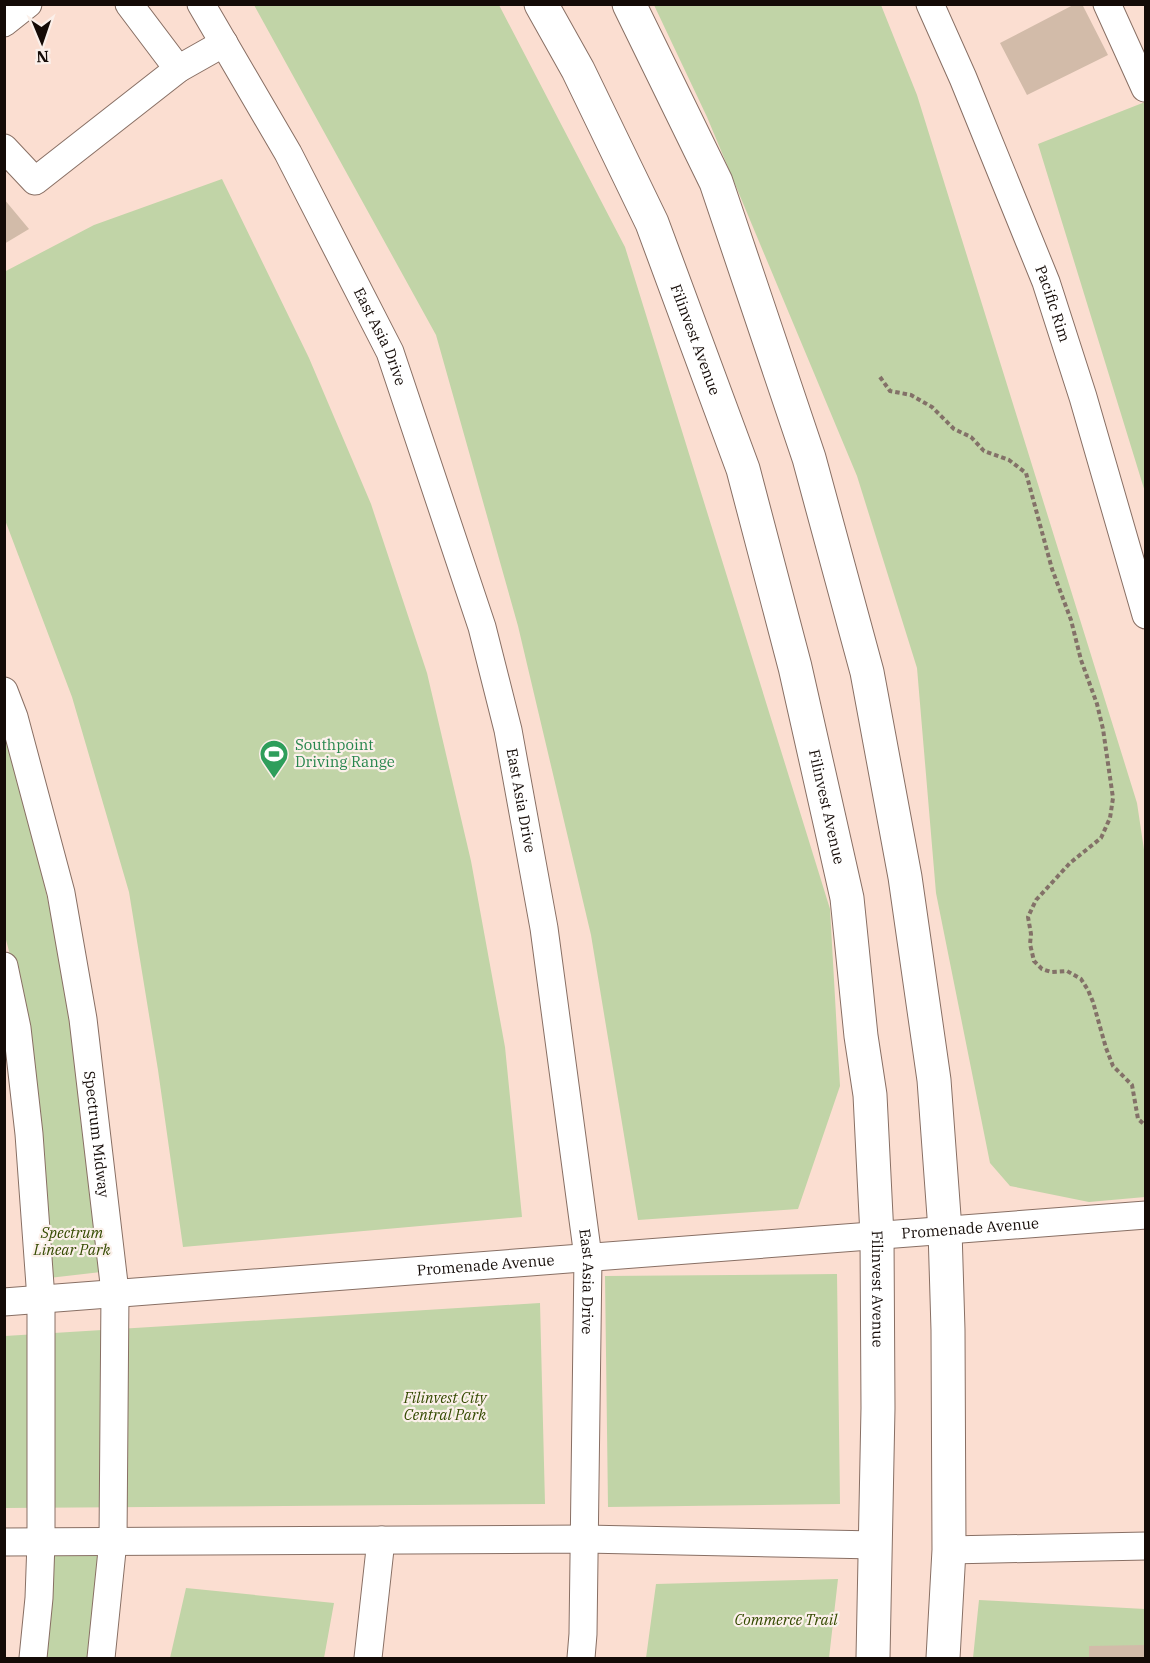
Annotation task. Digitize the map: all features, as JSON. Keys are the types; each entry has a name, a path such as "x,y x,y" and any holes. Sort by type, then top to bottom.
{"main road":[{"name":"Filinvest Avenue","path":"541,4 578,70 652,223 746,480 795,667 847,898 861,1036 870,1095 877,1236 876,1545 873,1659"},
{"path":"629,4 716,182 809,458 867,672 905,877 934,1080 945,1230 948,1330 949,1550 943,1659"}],"street":[{"path":"4,23 28,4"},
{"path":"129,4 178,69"},
{"name":"East Asia Drive","path":"201,4 288,153 390,352 482,627 508,730 544,928 588,1257 585,1539 581,1659"},
{"name":"Pacific Rim","path":"930,4 963,78 1046,282 1083,397 1146,615"},
{"path":"1107,4 1145,88"},
{"path":"4,148 35,181 178,69 224,43"},
{"name":"Spectrum Midway","path":"4,691 22,748 63,904 85,1030 115,1292 113,1541 101,1659"},
{"path":"4,966 17,1028 30,1134 41,1299 41,1542 39,1598 33,1659"},
{"name":"Promenade Avenue","path":"4,1302 1146,1215"},
{"path":"4,1542 585,1539 876,1545"},
{"path":"368,1659 381,1540"},
{"path":"949,1550 1146,1546"}],"path":[{"path":"880,376 890,391 911,395 932,407 954,429 971,437 984,452 1009,460 1026,473 1052,569 1071,620 1104,729 1113,798 1110,818 1101,837 1070,863 1036,900 1028,917 1030,944 1034,961 1041,969 1051,972 1066,971 1081,979 1094,1002 1113,1065 1131,1085 1138,1119 1146,1126"}],"green space":[{"path":"254,5 499,5 625,247 830,909 840,1086 798,1209 638,1220 591,935 518,626 436,335"},
{"path":"654,5 881,5 917,95 1137,803 1146,863 1145,1197 1089,1202 1010,1186 990,1163 936,893 917,668 857,476 707,117"},
{"path":"1145,102 1145,492 1038,144"},
{"name":"Southpoint Driving Range","path":"222,179 309,358 371,504 427,673 471,861 505,1047 522,1217 183,1247 158,1070 129,892 72,697 5,520 4,272 94,225"},
{"name":"Spectrum Linear Park","path":"4,732 21,780 63,969 84,1104 101,1272 49,1278 15,974 5,936"},
{"path":"837,1274 840,1504 608,1507 605,1276"},
{"name":"Filinvest City Central Park","path":"540,1303 545,1504 5,1508 5,1336"},
{"path":"50,1551 102,1556 90,1658 42,1658"},
{"name":"Commerce Trail","path":"838,1579 829,1658 646,1658 656,1584"},
{"path":"186,1588 334,1603 324,1658 170,1658"},
{"path":"979,1600 1145,1609 1145,1658 973,1658"}],"building":[{"path":"1075,4 1082,4 1108,55 1027,95 1000,43"},
{"path":"4,199 29,229 4,244"},
{"path":"1146,1645 1146,1658 1089,1658 1089,1646"}],"place":[{"name":"Southpoint Driving Range","path":"274,780"}]}
